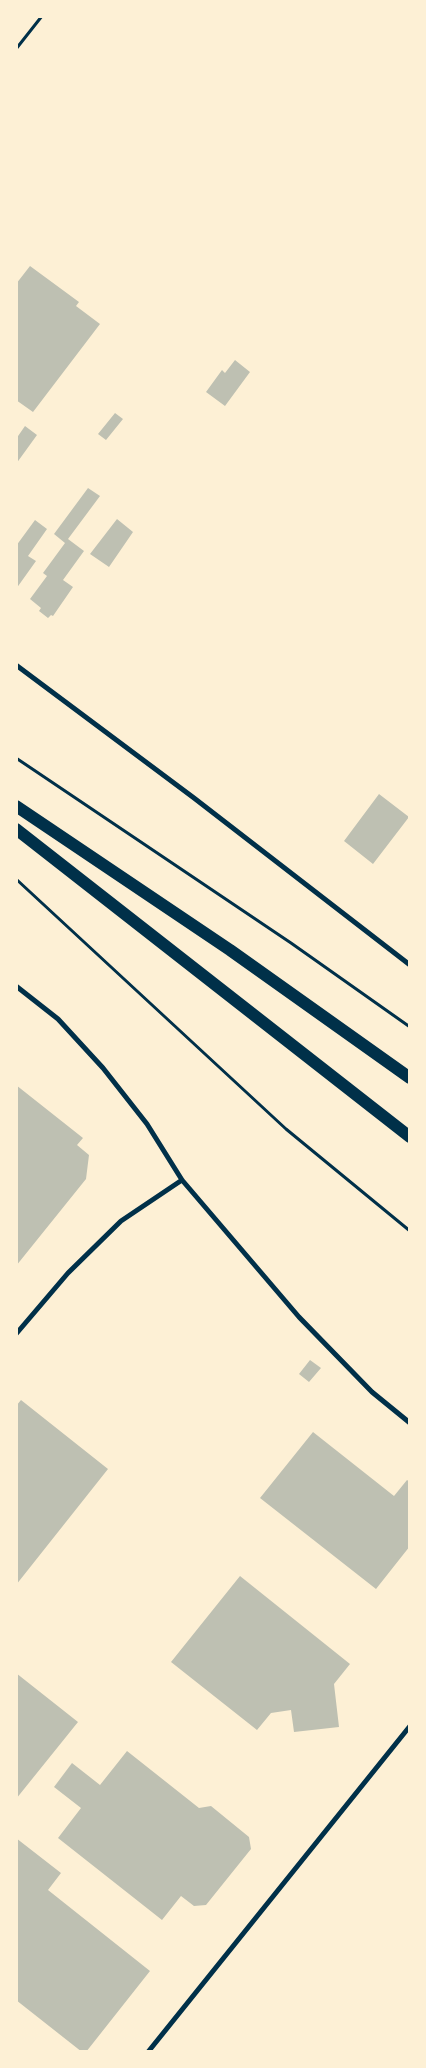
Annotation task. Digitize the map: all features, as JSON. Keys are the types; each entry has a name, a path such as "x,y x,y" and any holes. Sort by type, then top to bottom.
{"main road":[{"path":"16,806 221,944 410,1078"},
{"path":"16,829 410,1137"}],"street":[{"path":"16,665 410,965"},
{"path":"16,986 58,1019 103,1068 147,1124 182,1180 299,1317 372,1392 410,1423"},
{"path":"16,1334 68,1273 122,1221 182,1180"},
{"path":"148,2052 410,1726"}],"path":[{"path":"16,49 42,16"},
{"path":"16,758 283,938 410,1027"},
{"path":"16,879 286,1129 410,1231"}],"building":[{"path":"30,266 79,302 76,306 100,324 33,412 16,400 16,284"},
{"path":"235,360 250,372 225,406 206,392 222,370 225,373"},
{"path":"115,413 123,419 106,440 98,434"},
{"path":"25,426 37,435 16,464 16,439"},
{"path":"88,488 100,496 68,539 84,551 63,580 73,587 53,616 51,615 48,618 39,611 41,608 30,599 47,576 43,573 65,543 54,534"},
{"path":"117,519 133,532 109,567 90,554"},
{"path":"35,520 47,529 28,556 36,561 16,589 16,546"},
{"path":"379,794 409,817 373,864 344,841"},
{"path":"16,1085 83,1138 77,1145 89,1155 86,1179 16,1266"},
{"path":"310,1360 321,1368 309,1382 299,1374"},
{"path":"21,1400 108,1469 16,1585 16,1406"},
{"path":"313,1432 394,1496 407,1480 410,1482 410,1546 376,1589 260,1498"},
{"path":"240,1576 350,1664 334,1684 339,1727 294,1732 291,1710 271,1713 257,1730 171,1662"},
{"path":"16,1673 78,1722 16,1799"},
{"path":"127,1751 199,1808 211,1806 249,1837 251,1849 206,1905 194,1906 181,1896 162,1920 58,1838 81,1808 54,1787 72,1763 100,1785"},
{"path":"16,1838 61,1873 48,1890 150,1971 86,2052 82,2052 16,2000"}]}
